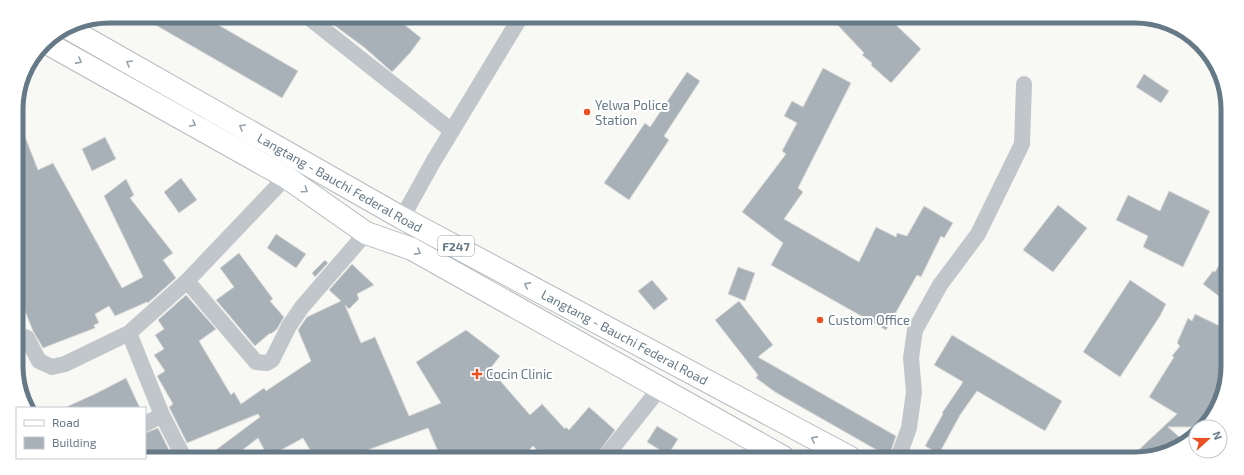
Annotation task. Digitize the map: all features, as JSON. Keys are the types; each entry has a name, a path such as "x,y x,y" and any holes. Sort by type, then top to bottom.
{"main road":[{"name":"Langtang - Bauchi Federal Road","path":"72,32 402,218 838,452"},
{"name":"F247","path":"51,45 286,177 366,233 412,249 774,452"}],"street":[{"path":"316,23 452,131"},
{"path":"402,218 517,23"},
{"path":"900,452 909,428 914,392 912,358 915,330 940,285 978,234 1022,144 1024,84"},
{"path":"23,336 27,338 39,361 52,367 65,364 129,332 187,281 286,177"},
{"path":"187,281 256,362 267,363 272,360 289,326 302,308 366,233"},
{"path":"129,332 162,415 181,452"},
{"path":"609,452 660,388"},
{"path":"146,423 162,415"}],"building":[{"path":"152,23 215,23 298,71 282,98"},
{"path":"331,23 402,23 421,38 410,53 392,72 365,48"},
{"path":"836,23 894,23 921,49 891,83 862,55 864,53"},
{"path":"823,68 851,83 798,188 803,192 784,219 859,262 876,227 896,237 897,233 907,236 924,206 953,223 944,238 941,236 921,277 917,275 886,330 771,265 783,243 742,212 786,154 782,151 797,123 784,116 792,101 803,107"},
{"path":"687,72 700,81 664,136 669,140 629,200 604,183 645,123 650,127"},
{"path":"1144,74 1169,91 1161,103 1136,87"},
{"path":"23,131 38,170 53,163 122,288 143,277 104,196 126,179 134,195 130,198 173,253 163,260 176,278 148,303 147,302 115,316 109,306 95,314 99,323 94,325 95,328 43,348 33,331 23,306"},
{"path":"105,137 116,159 92,171 82,149"},
{"path":"181,178 197,200 179,213 164,192"},
{"path":"1169,191 1210,211 1183,267 1143,247 1148,236 1116,220 1128,195 1160,211"},
{"path":"1058,205 1087,228 1053,272 1023,250"},
{"path":"276,234 306,254 296,268 267,248"},
{"path":"239,253 273,299 270,301 284,317 277,329 255,346 216,300 234,287 220,268"},
{"path":"325,260 328,263 315,277 312,273"},
{"path":"1221,262 1221,298 1203,284 1213,271 1215,272"},
{"path":"352,264 374,285 357,294 359,299 349,309 345,305 361,343 375,337 409,416 441,403 416,362 466,330 500,356 490,369 530,415 542,404 565,429 566,427 569,430 589,407 615,430 599,452 538,452 533,446 527,452 438,452 428,428 362,452 311,452 303,438 277,452 265,452 258,438 240,452 213,452 260,417 258,414 187,443 169,407 173,404 157,376 165,371 154,355 164,349 155,335 164,329 158,320 186,295 216,329 199,341 231,395 234,392 241,404 264,388 266,391 311,361 298,330 307,317 341,301 329,290"},
{"path":"738,267 755,273 745,301 728,294"},
{"path":"652,280 668,299 654,310 638,291"},
{"path":"1130,280 1166,304 1160,316 1120,377 1083,352"},
{"path":"739,301 773,345 758,357 896,436 891,452 880,452 775,392 756,378 758,375 715,320"},
{"path":"1195,314 1221,327 1221,372 1216,394 1210,409 1202,419 1188,419 1188,427 1168,427 1181,439 1178,441 1152,450 1136,452 1177,414 1149,397 1174,357 1172,356 1180,346 1177,343 1188,318 1192,321"},
{"path":"952,335 1062,401 1045,431 977,391 960,415 940,452 936,452 925,446 943,414 942,413 963,382 934,365"},
{"path":"126,378 140,407 66,407"},
{"path":"657,426 678,439 670,452 663,452 647,442"},
{"path":"158,428 169,450 164,452 146,452 146,433"}],"place":[{"name":"Yelwa Police Station","path":"587,112"},
{"name":"Custom Office","path":"820,320"},
{"name":"Cocin Clinic","path":"477,374"}]}
